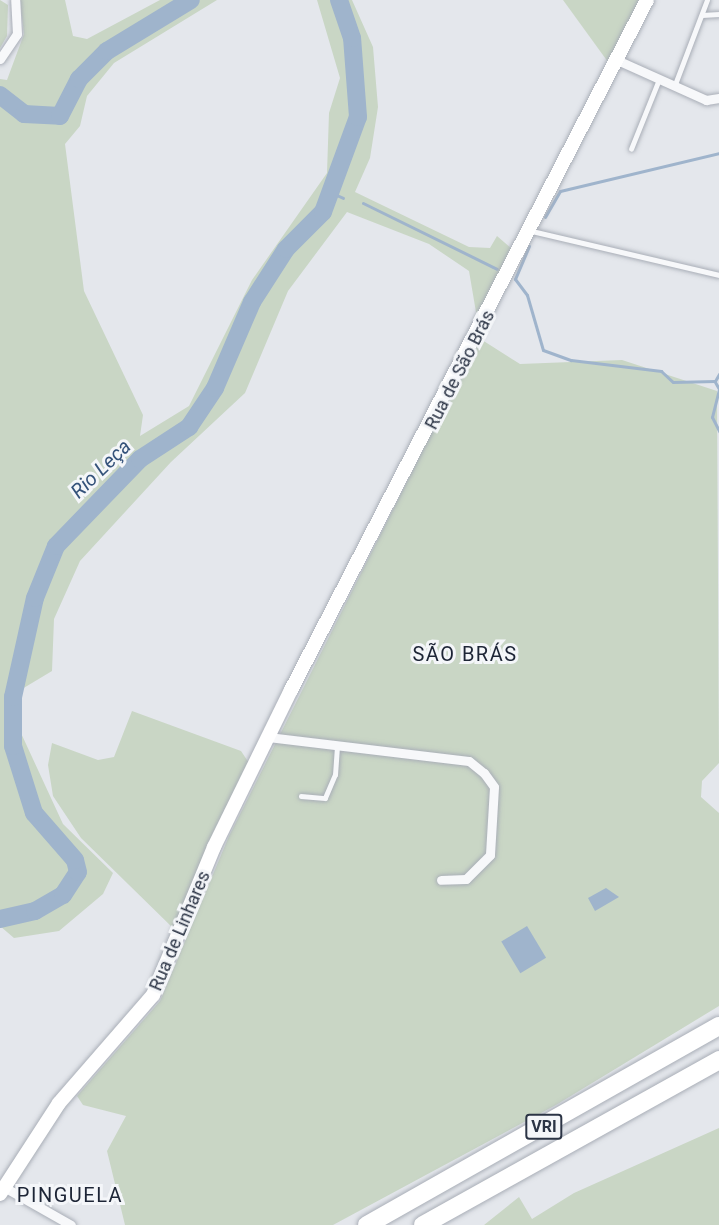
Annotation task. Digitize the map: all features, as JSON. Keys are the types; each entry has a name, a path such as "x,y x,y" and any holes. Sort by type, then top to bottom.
{"highway":[{"name":"VRI","path":"367,1225 719,1026"},
{"name":"VRI","path":"423,1225 710,1068 719,1060"}],"main road":[{"name":"Rua de São Brás","path":"268,737 531,230 647,0"},
{"name":"Rua de Linhares","path":"2,1190 59,1103 153,995 214,847 268,737"}],"street":[{"path":"0,59 17,34 15,0"},
{"path":"617,60 658,82 706,100 719,98"},
{"path":"268,737 469,761 484,773 494,788 490,855 466,879 441,880"},
{"path":"2,1190 71,1225"}],"lane":[{"path":"674,88 707,0"},
{"path":"702,15 719,14"},
{"path":"631,149 658,82"},
{"path":"531,230 719,275"},
{"path":"301,796 325,798 335,775 337,746"}],"green space":[{"path":"0,0 8,5 7,36 0,48"},
{"path":"20,0 65,0 73,36 87,39 160,0 217,0 114,63 87,96 80,126 65,144 84,291 143,415 140,436 189,406 252,280 327,173 329,113 340,78 317,0 352,0 373,47 378,107 370,158 355,192 469,247 490,248 497,236 512,249 477,318 469,271 429,244 347,212 288,291 245,393 171,462 80,561 54,619 52,671 22,689 20,731 63,824 113,873 103,894 59,931 14,938 0,926 0,79 7,80 24,34"},
{"path":"563,0 640,0 608,62"},
{"path":"479,338 520,364 622,360 717,391 719,763 702,781 701,797 719,813 719,1006 556,1105 333,1225 125,1225 107,1151 126,1116 83,1105 77,1096 160,1001 229,836"},
{"path":"132,711 241,751 249,763 175,930 81,838 53,796 48,765 52,743 98,760 114,757"},
{"path":"719,1128 719,1225 484,1225 519,1197 532,1219 574,1193"}],"water":[{"path":"606,888 619,897 595,911 588,898"},
{"path":"527,926 546,958 520,973 501,941"}],"waterway":[{"name":"Rio Leça","path":"0,95 24,114 60,116 79,79 107,51 191,0"},
{"name":"Rio Leça","path":"0,919 35,911 63,895 78,872 75,860 34,813 13,746 13,697 35,598 56,546 140,459 189,427 215,388 252,302 286,249 323,212 358,117 352,38 339,0"},
{"path":"545,217 560,191 719,153"},
{"path":"332,193 343,198"},
{"path":"363,203 497,269"},
{"path":"529,246 515,279 527,295 543,350 571,360 661,371 673,382 715,381 719,374"},
{"path":"715,382 719,389 712,417 719,431"}],"district":[{"name":"SÃO BRÁS","path":"465,654"},
{"name":"PINGUELA","path":"70,1195"}]}
